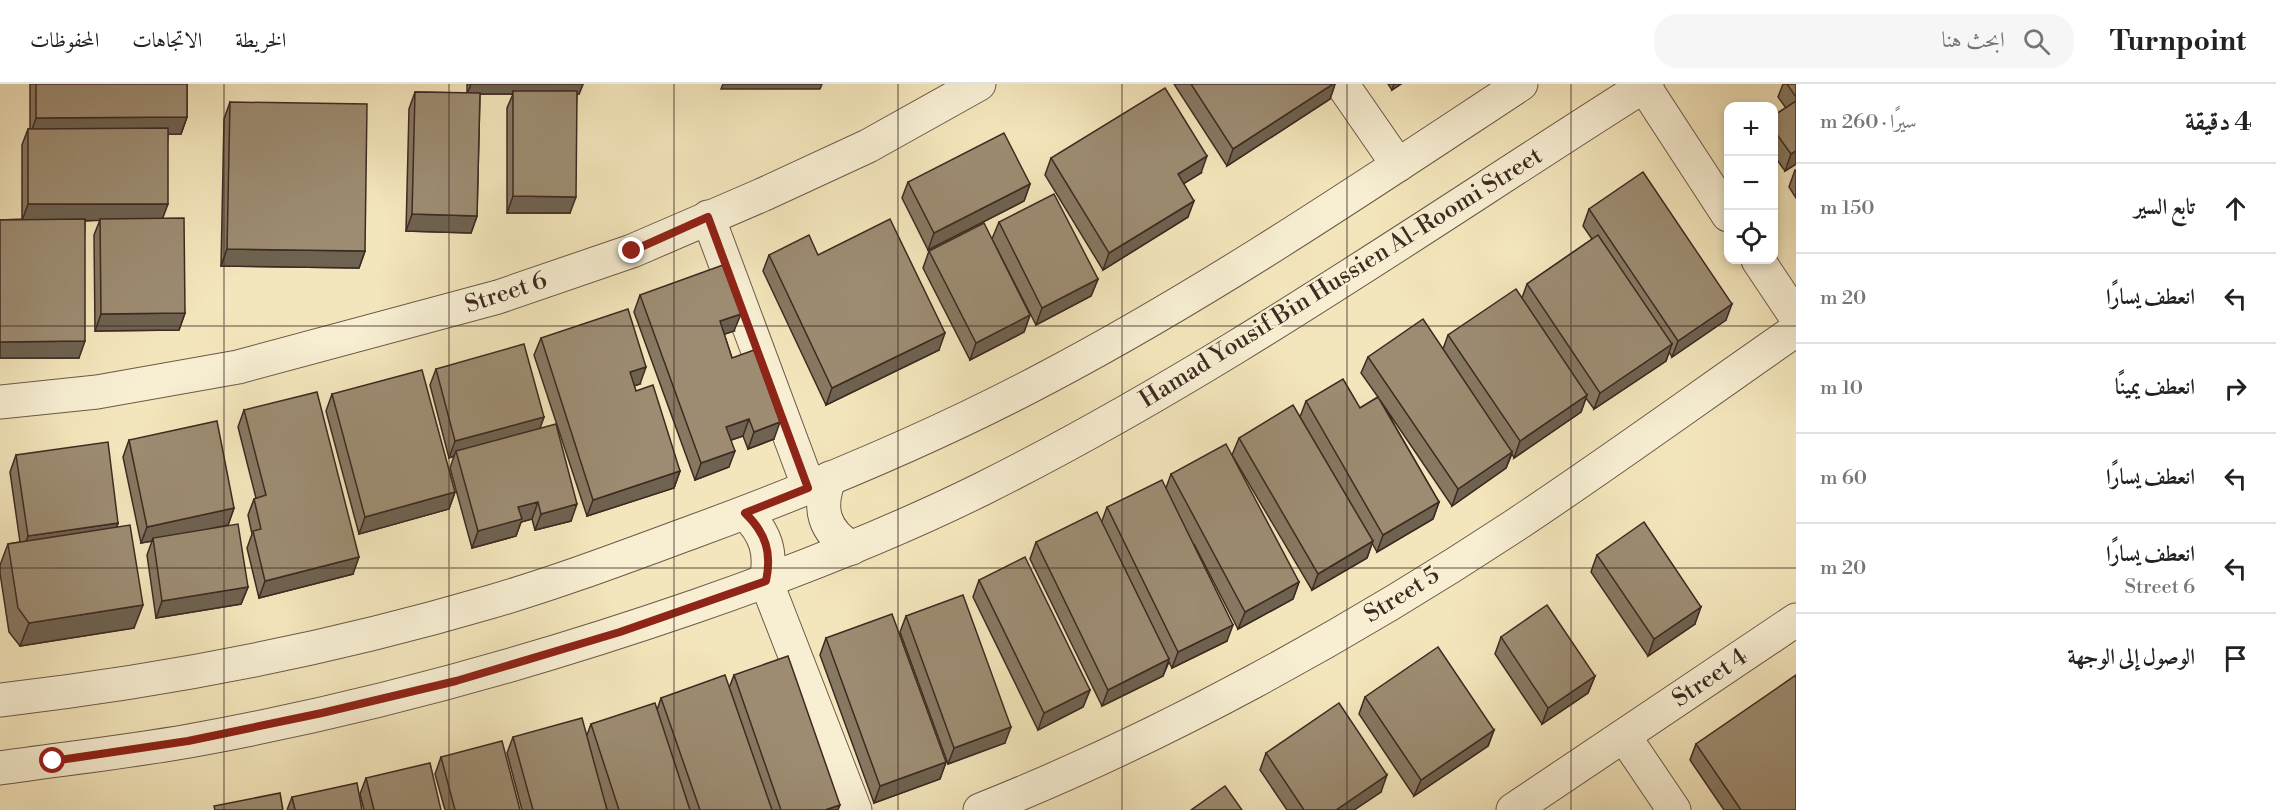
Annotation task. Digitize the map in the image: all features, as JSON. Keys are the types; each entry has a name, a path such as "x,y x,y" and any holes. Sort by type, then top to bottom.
{"street":[{"name":"Street 6","path":"0,402 97,392 238,367 363,334 542,281 632,251 868,146 979,84"},
{"path":"1342,84 1398,165"},
{"path":"0,700 177,675 387,630 492,602 595,568 745,513 971,417 1113,342 1196,294 1521,84"},
{"path":"1646,85 1725,210"},
{"name":"Hamad Yousif Bin Hussien Al-Roomi Street","path":"0,768 188,741 434,686 620,632 852,548 981,489 1175,384 1267,331 1646,85"},
{"path":"708,217 819,483 824,518 840,541 852,548"},
{"path":"1761,264 1796,317"},
{"name":"Street 5","path":"980,810 1036,788 1200,709 1359,622 1514,526 1796,330"},
{"path":"745,513 756,524 766,544 769,566 766,581 855,810"},
{"name":"Street 4","path":"1513,810 1796,620"},
{"path":"1624,736 1674,810"}],"building":[{"path":"36,84 187,84 187,117 36,118"},
{"path":"1191,84 1333,84 1233,149"},
{"path":"1787,84 1796,84 1796,97"},
{"path":"1165,88 1207,156 1178,174 1194,201 1109,253 1051,158"},
{"path":"513,91 577,91 576,197 513,196"},
{"path":"415,92 480,93 477,216 412,214"},
{"path":"1796,101 1796,151 1791,154 1778,136 1778,113"},
{"path":"230,102 367,104 365,251 227,249"},
{"path":"168,128 168,204 28,204 28,129"},
{"path":"1004,133 1030,184 934,233 908,182"},
{"path":"1643,172 1732,304 1678,341 1589,209"},
{"path":"1054,194 1098,279 1042,308 999,222"},
{"path":"184,218 185,313 101,314 100,219"},
{"path":"85,219 85,341 0,342 0,220"},
{"path":"890,219 945,333 832,388 769,255 809,235 818,255"},
{"path":"984,223 1030,315 976,343 929,251"},
{"path":"1598,235 1672,344 1600,393 1527,284"},
{"path":"723,265 741,314 720,321 732,358 754,350 780,422 754,432 749,419 726,427 735,451 701,463 640,295"},
{"path":"1516,289 1587,395 1520,441 1448,335"},
{"path":"628,309 646,367 630,372 636,391 653,385 680,471 593,500 541,338"},
{"path":"1423,319 1512,452 1458,489 1368,357"},
{"path":"524,344 544,417 455,441 436,369"},
{"path":"422,370 455,492 365,517 332,394"},
{"path":"1343,379 1360,408 1378,397 1439,502 1383,535 1306,401"},
{"path":"317,392 359,557 265,581 253,531 261,529 254,499 266,495 244,410"},
{"path":"1293,405 1373,541 1318,574 1239,438"},
{"path":"217,421 234,508 147,527 129,440"},
{"path":"556,424 577,504 541,514 538,502 518,507 522,519 478,531 456,451"},
{"path":"108,442 118,523 28,536 16,455"},
{"path":"1226,444 1299,582 1245,612 1171,474"},
{"path":"1162,480 1233,625 1178,652 1107,507"},
{"path":"1097,512 1169,659 1108,690 1036,542"},
{"path":"1644,522 1701,607 1654,639 1597,555"},
{"path":"238,524 248,587 162,601 153,538"},
{"path":"130,525 143,605 29,623 18,608 8,544"},
{"path":"1025,557 1090,690 1044,713 979,580"},
{"path":"963,595 1011,727 954,748 906,616"},
{"path":"1547,605 1595,676 1548,708 1501,637"},
{"path":"892,614 946,762 880,786 826,638"},
{"path":"1438,647 1494,730 1421,780 1365,697"},
{"path":"788,656 840,805 825,810 781,810 734,675"},
{"path":"725,675 772,810 700,810 661,698"},
{"path":"1796,675 1796,810 1741,810 1696,744"},
{"path":"655,703 690,810 619,810 591,724"},
{"path":"1339,703 1387,775 1336,810 1304,810 1266,753"},
{"path":"582,718 607,810 533,810 513,737"},
{"path":"502,741 520,810 455,810 441,757"},
{"path":"430,763 441,810 374,810 366,778"},
{"path":"357,783 362,810 295,810 292,797"},
{"path":"1225,786 1242,810 1191,810"},
{"path":"280,793 283,810 215,810 214,806"}],"route":[{"path":"53,761 188,741 322,713 456,681 620,632 766,581 769,566 764,537 745,513 808,488 708,217 632,251"}]}
